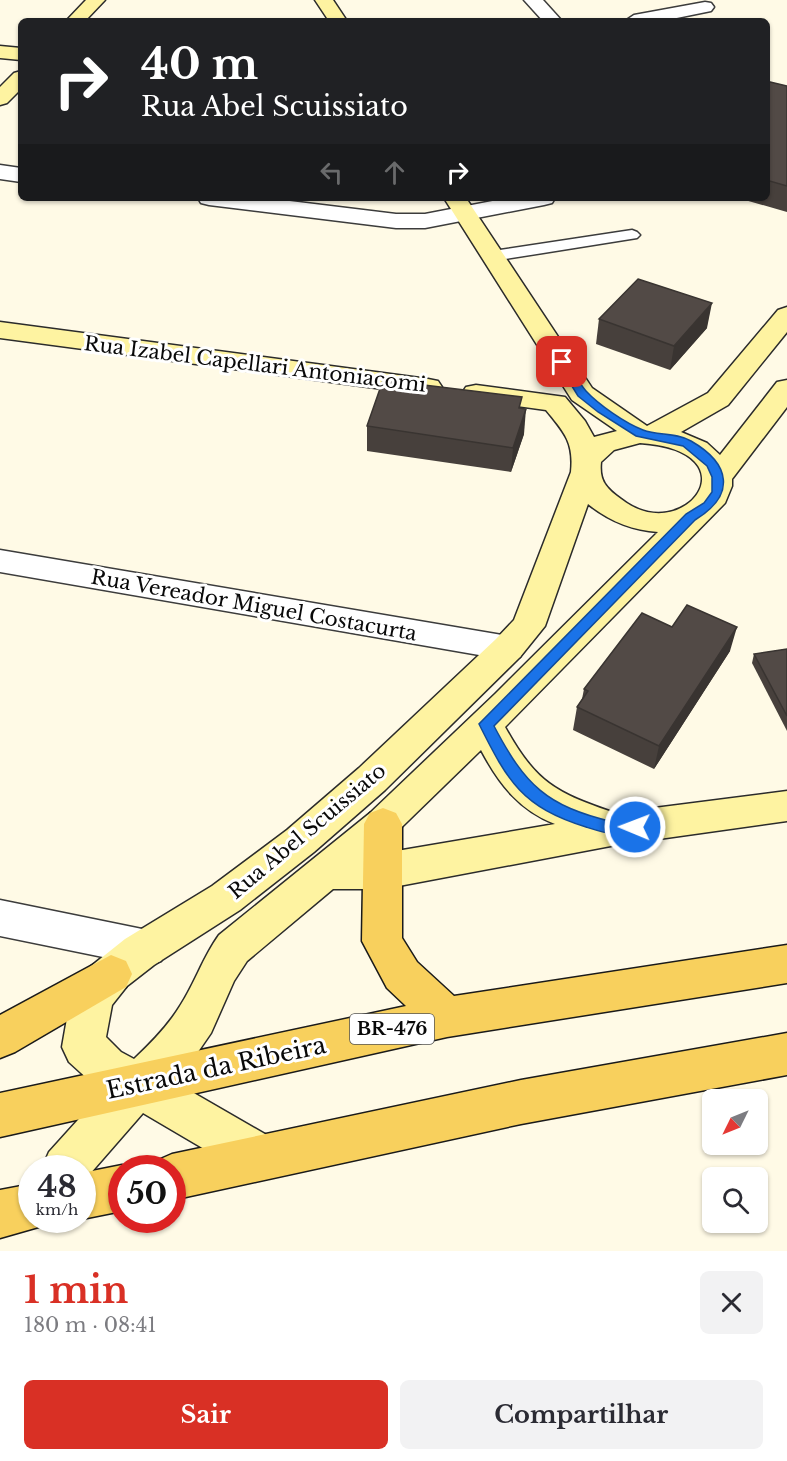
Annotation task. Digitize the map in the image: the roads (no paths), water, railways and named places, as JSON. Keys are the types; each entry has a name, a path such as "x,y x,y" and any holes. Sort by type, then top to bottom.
{"main road":[{"path":"78,18 96,0"},
{"path":"324,0 336,18"},
{"path":"0,52 18,54"},
{"path":"0,99 18,80"},
{"path":"460,206 582,394 648,434 687,444 712,464 718,477 718,492 708,506 691,517 671,522 648,521 626,516 609,508 596,498 587,486 586,465 575,427 555,403 582,394"},
{"path":"586,465 600,444 618,436 648,434 718,399 787,315"},
{"name":"Rua Izabel Capellari Antoniacomi","path":"0,330 555,403"},
{"path":"718,477 787,388"},
{"name":"Rua Abel Scuissiato","path":"261,1157 106,1067 84,1047 86,1017 92,999 111,974 147,948 226,898 355,796 508,648 528,626 586,465"},
{"name":"Rua Abel Scuissiato","path":"76,1155 174,1050 196,1019 219,968 233,948 383,824 486,724 691,517"},
{"path":"486,724 507,764 533,795 564,814 616,829"},
{"path":"297,843 326,872 383,872 616,829 787,806"},
{"path":"383,824 382,941 402,975 447,1017"},
{"name":"Estrada da Ribeira","path":"0,1115 447,1017 787,964"},
{"path":"0,1038 111,974"},
{"path":"186,1174 521,1102 787,1054"}],"street":[{"path":"533,0 550,18"},
{"path":"649,18 705,7"},
{"path":"0,172 18,175"},
{"path":"233,201 396,221 425,221 460,206 512,201"},
{"name":"Rua Vereador Miguel Costacurta","path":"0,561 508,648"},
{"path":"0,918 147,948"}],"lane":[{"path":"493,256 632,235"}]}
